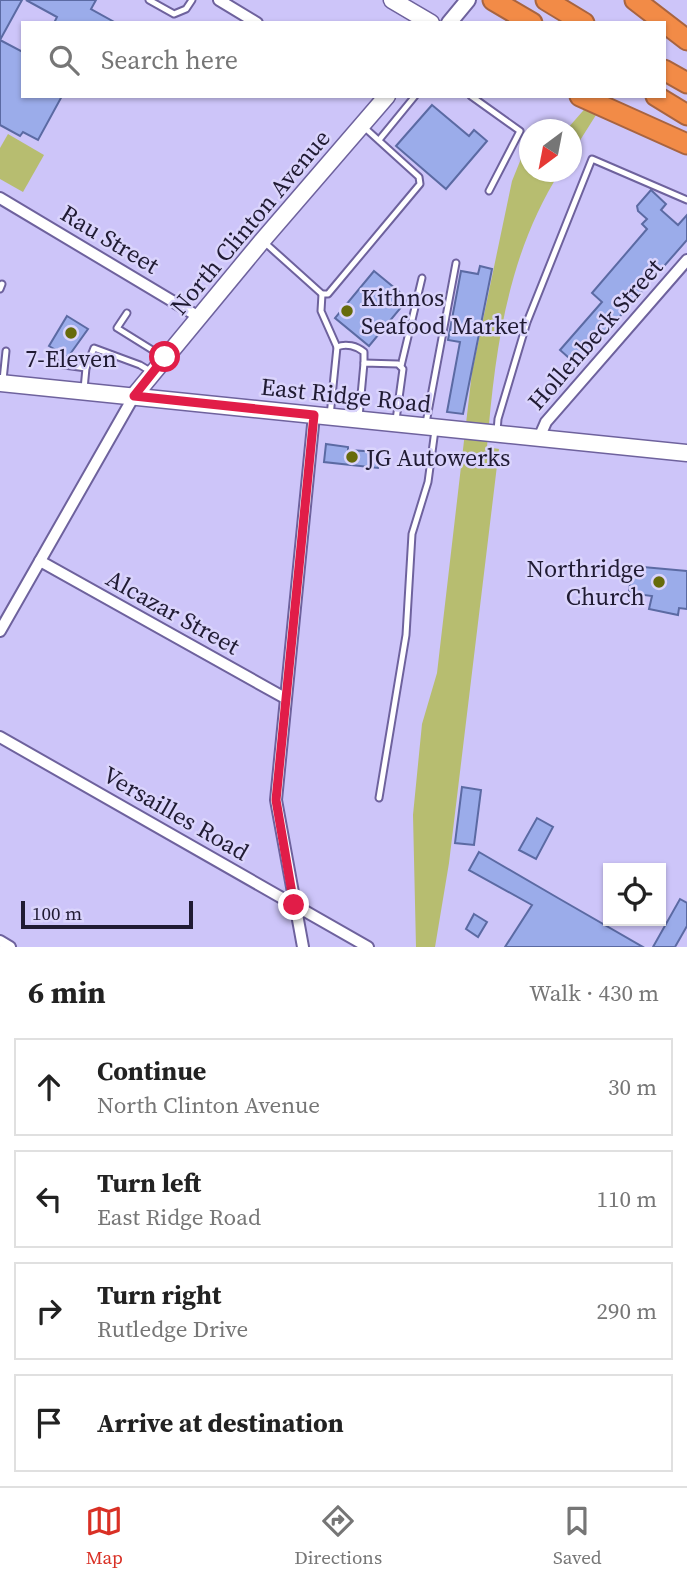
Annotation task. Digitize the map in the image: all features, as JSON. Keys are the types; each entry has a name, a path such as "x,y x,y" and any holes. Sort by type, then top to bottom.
{"highway":[{"path":"493,0 529,21"},
{"path":"546,0 581,21"},
{"path":"635,0 662,21"},
{"path":"666,24 687,40"},
{"path":"666,71 687,83"},
{"path":"584,98 687,145"},
{"path":"659,98 687,115"}],"main road":[{"path":"392,0 427,21"},
{"name":"North Clinton Avenue","path":"134,396 383,98"},
{"name":"East Ridge Road","path":"1,383 687,453"}],"street":[{"path":"219,0 254,21"},
{"path":"451,21 468,0"},
{"name":"Rau Street","path":"0,198 199,317"},
{"name":"Hollenbeck Street","path":"539,438 546,422 687,261"},
{"name":"North Clinton Avenue","path":"0,631 134,396"},
{"path":"303,947 276,800 285,698 322,416"},
{"name":"Alcazar Street","path":"40,561 285,698"},
{"name":"Versailles Road","path":"0,737 368,947"},
{"path":"0,941 10,947"}],"lane":[{"path":"149,0 174,14 186,9 192,0"},
{"path":"379,140 413,98"},
{"path":"474,98 520,131 489,191"},
{"path":"262,241 322,294 328,294 420,184 419,177 362,125"},
{"path":"497,433 498,419 527,323 592,159 687,200"},
{"path":"379,798 407,635 412,534 428,482 430,427 456,263"},
{"path":"396,423 403,369 401,366 422,278"},
{"path":"322,294 321,311 337,347 322,416"},
{"path":"127,313 117,328 165,357"},
{"path":"337,347 359,347 364,352 359,419"},
{"path":"84,391 86,368 94,348 140,365 152,373"},
{"path":"1,383 6,351"},
{"path":"363,363 401,366"},
{"path":"57,364 86,368"}],"green space":[{"path":"594,98 607,98 582,137 582,119 576,119"},
{"path":"8,134 44,155 23,192 0,179 0,148"},
{"path":"519,164 519,182 554,182 527,236 516,270 500,340 487,447 499,449 449,863 435,947 416,947 413,815 422,724 437,673 472,372 512,181"}],"building":[{"path":"0,0 22,0 0,40"},
{"path":"26,0 96,0 91,9 112,21 55,21 57,17"},
{"path":"0,40 21,51 21,98 61,98 38,140 23,132 20,136 0,125"},
{"path":"432,105 469,136 474,130 487,141 446,189 396,146"},
{"path":"651,190 666,204 661,210 678,225 687,215 687,240 577,365 560,350 602,302 592,293 647,229 642,224 647,219 638,211 637,206"},
{"path":"480,266 492,269 463,414 447,412 460,342 448,340 461,271 478,274"},
{"path":"374,271 408,299 369,346 335,318"},
{"name":"7-Eleven","path":"67,316 88,329 68,357 49,346"},
{"name":"JG Autowerks","path":"326,444 348,447 348,450 380,452 378,468 324,462"},
{"name":"Northridge Church","path":"632,566 687,571 687,609 679,608 678,615 649,609 652,596 629,593"},
{"path":"462,787 481,790 474,845 455,843"},
{"path":"537,818 553,827 536,859 519,850"},
{"path":"479,852 643,947 505,947 532,905 469,870"},
{"path":"680,899 687,903 687,926 675,947 653,947"},
{"path":"474,914 487,922 478,937 466,929"}],"place":[{"name":"Kithnos Seafood Market","path":"347,311"},
{"name":"7-Eleven","path":"71,333"},
{"name":"JG Autowerks","path":"352,457"},
{"name":"Northridge Church","path":"659,582"}],"route":[{"path":"165,357 134,396 314,415 276,800 294,905"}]}
